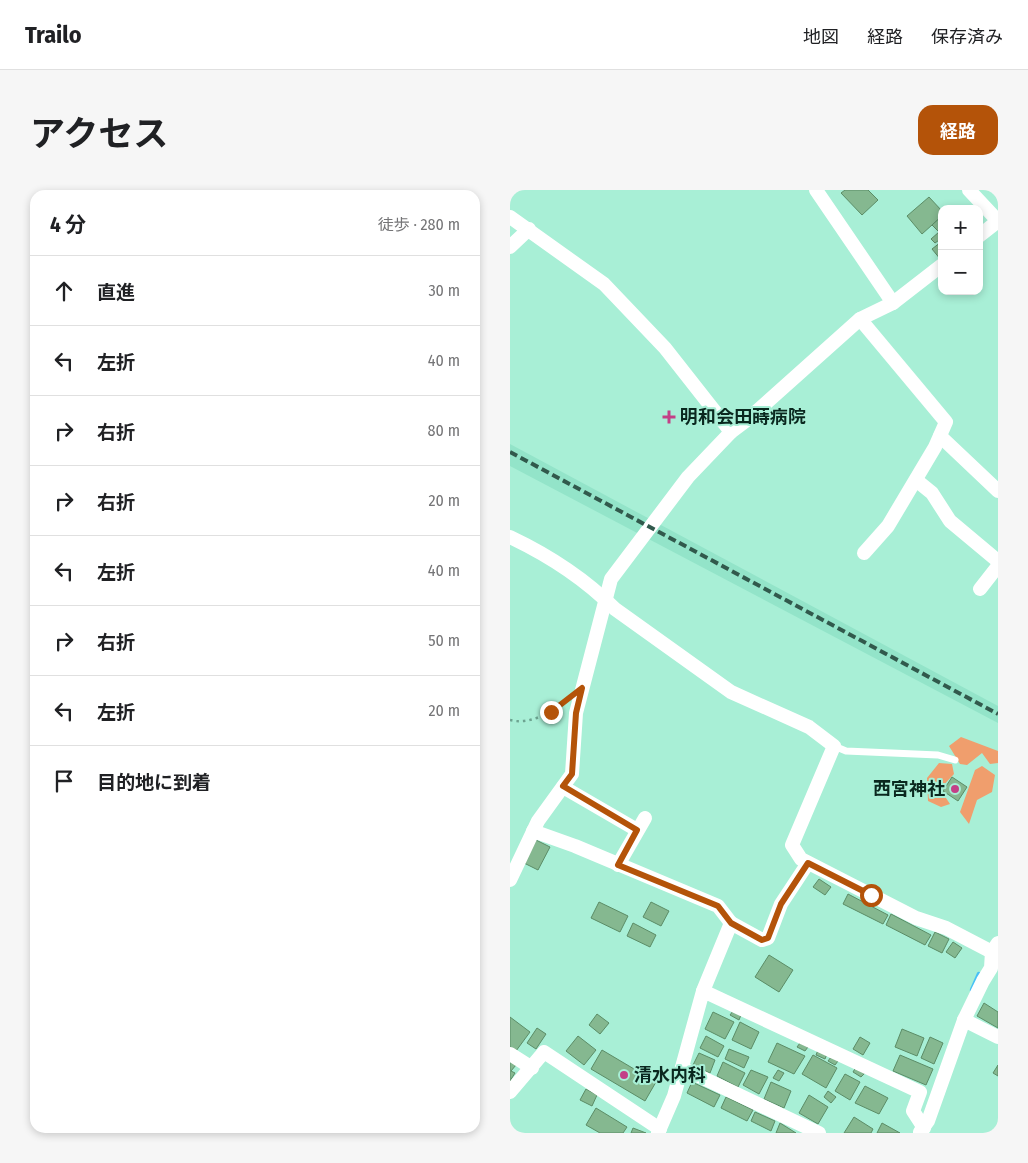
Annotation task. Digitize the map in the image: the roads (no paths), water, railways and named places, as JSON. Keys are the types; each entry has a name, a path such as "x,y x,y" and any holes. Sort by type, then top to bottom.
{"street":[{"path":"816,190 894,303"},
{"path":"969,190 998,221 983,233"},
{"path":"510,216 604,284 665,348 731,432"},
{"path":"510,247 529,229"},
{"path":"510,880 538,821 572,774 576,713 611,579 688,478 731,432 747,420 860,319 894,303 938,269"},
{"path":"860,319 946,422 936,447 888,526 864,553"},
{"path":"940,436 998,491"},
{"path":"916,480 932,493 950,521 998,561"},
{"path":"510,537 540,551 599,593 622,614 731,692 809,727 834,746 792,845 801,860 916,918 946,928 994,958 964,1020 928,1121 922,1130"},
{"path":"980,589 998,566"},
{"path":"563,786 641,824 618,865"},
{"path":"533,831 575,846 718,906 731,923 762,940 768,938 781,904 808,863"},
{"path":"510,1092 544,1052 659,1131 674,1096 703,991 731,923"},
{"path":"703,991 920,1092 913,1111 922,1130"},
{"path":"964,1020 998,1038"},
{"path":"510,1054 532,1068"},
{"path":"682,1068 819,1133"}],"lane":[{"path":"834,746 846,750 938,755 955,760"}],"waterway":[{"path":"972,990 979,974"}],"railway":[{"path":"510,452 998,714"}],"place":[{"name":"明和会田蒔病院","path":"669,417"},
{"name":"西宮神社","path":"955,789"},
{"name":"清水内科","path":"624,1075"}]}
